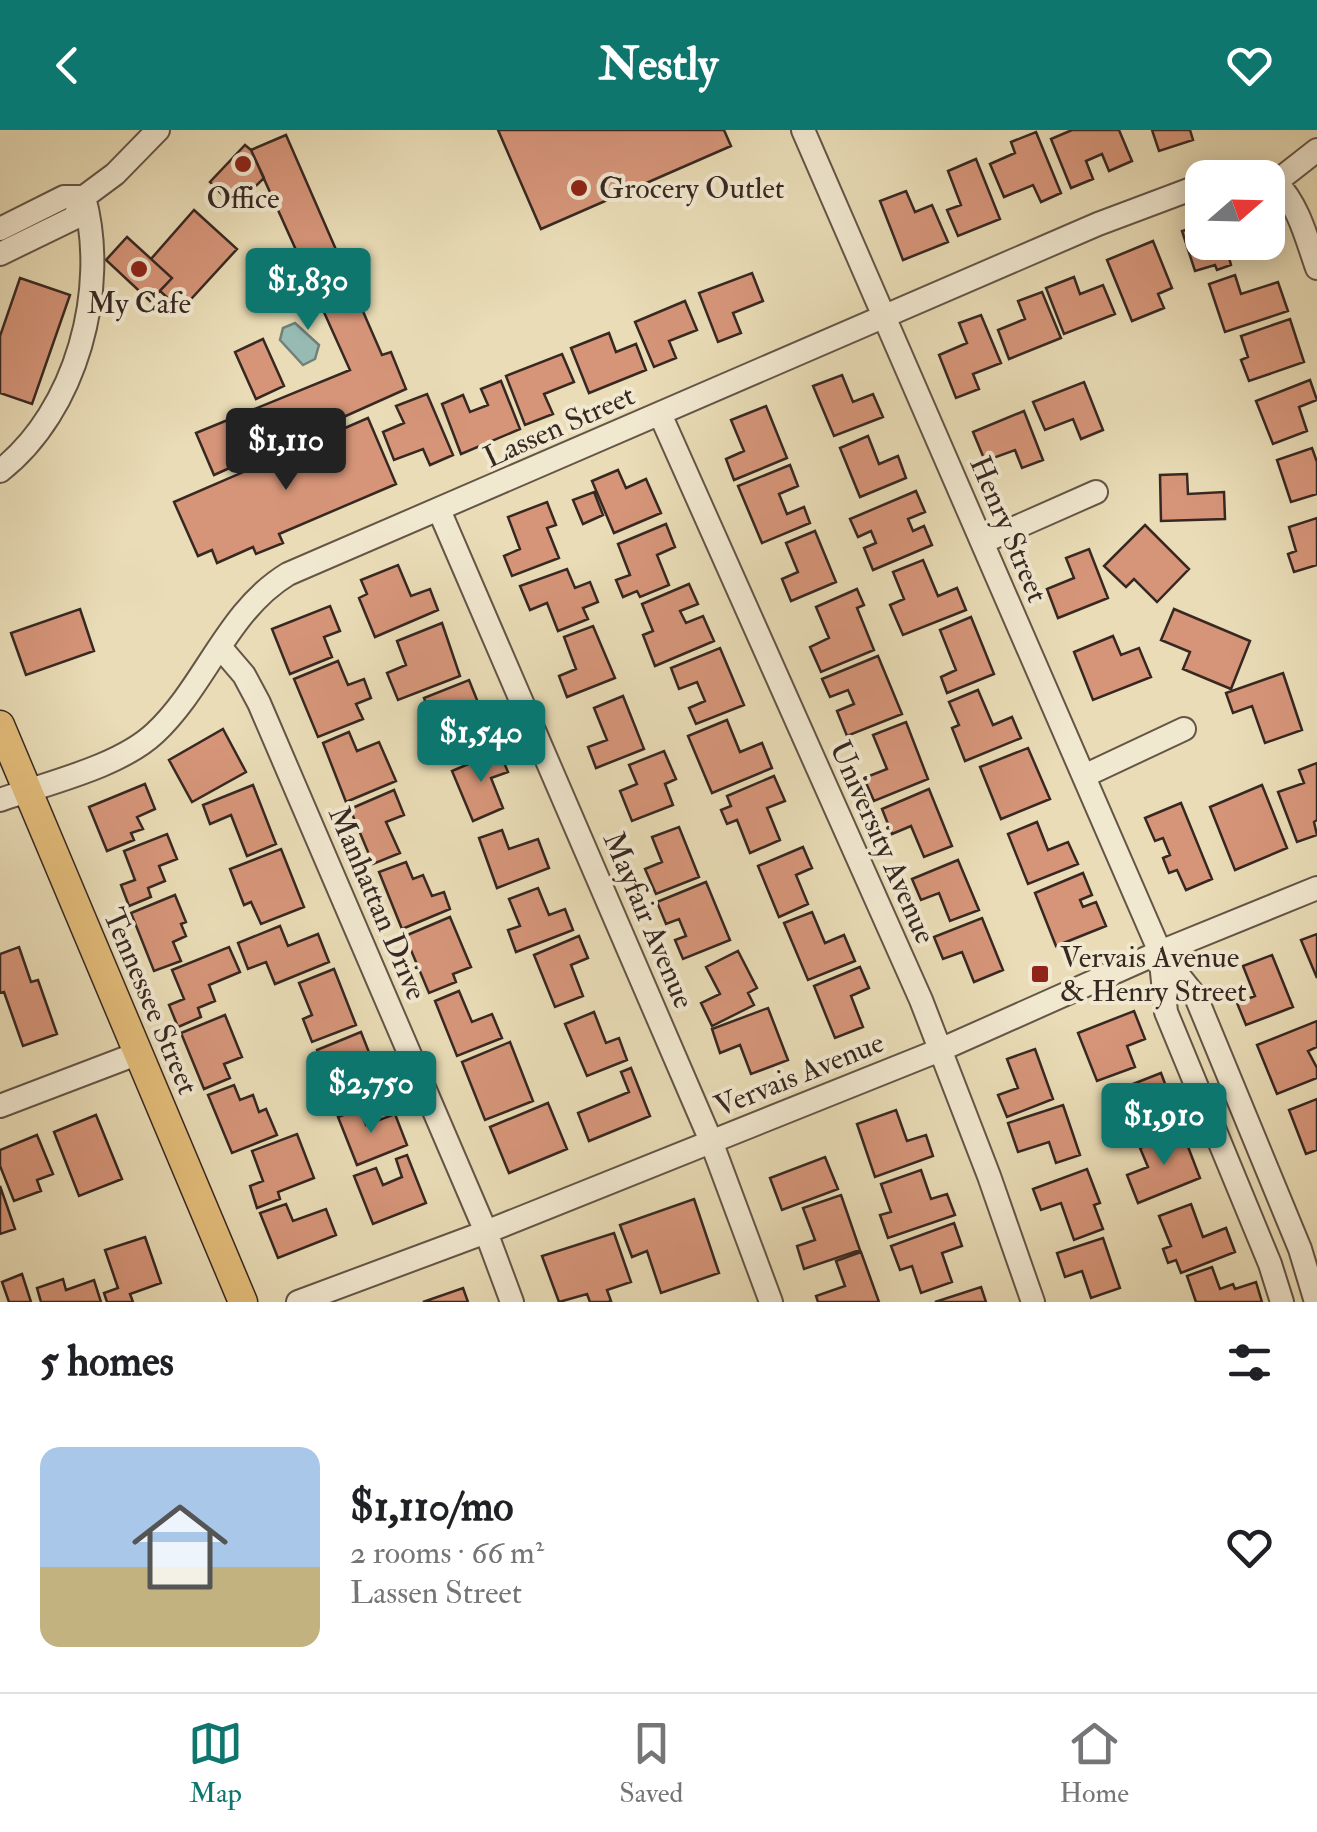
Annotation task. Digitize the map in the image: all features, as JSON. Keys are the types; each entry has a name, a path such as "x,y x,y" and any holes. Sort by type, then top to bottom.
{"main road":[{"name":"Tennessee Street","path":"0,725 13,795 139,1053 243,1302"}],"street":[{"path":"0,254 74,218 84,196 115,174 158,130"},
{"name":"Henry Street","path":"802,130 1160,952 1196,996 1300,1250 1316,1302"},
{"path":"1285,170 1317,150"},
{"name":"Lassen Street","path":"13,795 122,755 153,735 187,698 247,606 266,587 288,574 1098,224 1185,191"},
{"path":"1285,192 1298,214 1317,268"},
{"path":"0,229 64,196 84,196"},
{"path":"0,470 16,458 69,381 82,340 94,256 84,196"},
{"name":"University Avenue","path":"660,414 940,1050 1033,1302"},
{"path":"982,542 1096,492"},
{"name":"Mayfair Avenue","path":"439,510 712,1141 771,1302"},
{"name":"Manhattan Drive","path":"220,647 244,676 259,703 486,1232 512,1302"},
{"path":"1084,776 1184,729"},
{"name":"Vervais Avenue","path":"298,1302 486,1232 940,1050 1160,952 1317,888"},
{"name":"Henry Street","path":"1160,952 1166,1012 1282,1302"},
{"path":"0,1106 139,1053"}],"water":[{"path":"295,323 319,345 315,359 303,365 280,340 283,328"}],"building":[{"name":"Grocery Outlet","path":"498,130 724,130 731,146 541,229"},
{"path":"1072,130 1119,130 1132,161 1109,171 1102,154 1086,161 1093,179 1071,188 1051,139"},
{"path":"1152,130 1190,130 1193,140 1159,151"},
{"path":"1036,132 1061,193 1041,202 1033,185 1004,197 990,164 1015,153 1011,142"},
{"path":"286,135 382,355 391,352 406,389 214,475 196,433 350,370 251,150"},
{"name":"Office","path":"245,145 264,178 234,207 210,182"},
{"path":"976,159 1000,219 958,236 947,210 961,205 948,171"},
{"path":"906,191 915,212 932,205 948,242 903,260 880,201"},
{"path":"194,210 237,249 181,310 160,291 172,278 151,259"},
{"name":"My Cafe","path":"127,237 172,278 150,301 106,260"},
{"path":"1153,241 1172,288 1158,294 1164,308 1132,321 1107,260"},
{"path":"1191,260 1230,260 1231,265 1217,270 1215,265 1195,271"},
{"path":"752,273 763,301 733,313 741,333 718,342 699,293"},
{"path":"1235,275 1241,294 1278,282 1288,311 1225,332 1209,284"},
{"path":"1074,277 1080,294 1103,285 1115,314 1064,334 1046,288"},
{"path":"20,278 70,295 32,404 0,393 0,336"},
{"path":"1042,292 1061,338 1009,359 998,330 1025,319 1018,301"},
{"path":"685,301 697,330 669,341 676,358 654,367 635,322"},
{"path":"981,315 1001,363 973,374 979,389 956,398 939,355 967,343 959,323"},
{"path":"1290,319 1304,362 1249,381 1241,360 1248,357 1241,336"},
{"path":"609,333 616,352 636,344 646,370 589,393 571,348"},
{"path":"263,339 284,386 256,399 235,352"},
{"path":"562,354 574,382 544,394 553,414 525,425 506,376"},
{"path":"842,375 853,402 873,394 883,417 834,436 813,386"},
{"path":"1310,380 1317,400 1299,407 1307,431 1273,444 1256,401"},
{"path":"501,381 520,429 461,454 442,404 463,395 470,412 488,405 481,389"},
{"path":"1084,382 1103,430 1081,439 1073,419 1045,430 1033,402"},
{"path":"427,394 453,455 430,465 423,449 394,460 383,432 404,423 396,406"},
{"path":"766,406 787,458 734,480 726,459 744,451 731,420"},
{"path":"1024,411 1043,460 1022,468 1015,450 985,461 973,432"},
{"path":"368,418 396,484 279,534 283,543 256,554 253,547 217,563 212,550 198,556 174,502"},
{"path":"868,436 879,464 898,456 906,478 860,497 840,448"},
{"path":"1312,448 1317,462 1317,494 1291,502 1277,460"},
{"path":"790,465 798,486 779,494 787,514 804,507 810,523 762,543 738,486"},
{"path":"618,470 626,488 646,479 661,513 614,533 592,481"},
{"path":"1187,474 1188,494 1224,492 1225,519 1161,521 1160,475"},
{"path":"916,491 925,512 908,519 913,531 924,526 932,545 873,570 864,548 876,543 871,531 858,537 850,519"},
{"path":"594,492 603,515 583,524 573,500"},
{"path":"547,502 556,525 547,528 559,558 512,576 504,556 520,549 508,517"},
{"path":"1317,518 1317,565 1294,572 1288,554 1296,551 1289,527"},
{"path":"666,524 675,547 657,555 669,585 640,597 637,591 623,597 616,580 630,575 618,544"},
{"path":"1145,525 1189,569 1157,602 1134,579 1126,587 1104,566"},
{"path":"815,531 836,582 791,601 782,579 798,572 786,543"},
{"path":"1089,549 1108,598 1058,618 1047,589 1074,578 1066,558"},
{"path":"923,560 938,596 957,588 966,610 903,635 890,605 904,599 893,572"},
{"path":"398,565 411,596 430,589 438,610 375,637 359,598 367,594 361,580"},
{"path":"567,569 575,588 590,582 598,602 583,608 588,619 558,631 547,603 530,610 520,586"},
{"path":"689,584 698,604 680,611 686,623 703,616 714,641 655,666 643,635 653,631 642,604"},
{"path":"857,589 864,605 857,608 874,650 821,672 810,647 829,638 816,607"},
{"path":"330,606 340,631 324,637 332,657 290,674 272,629"},
{"path":"80,609 94,651 26,675 11,633"},
{"path":"1174,609 1250,641 1231,689 1183,669 1190,652 1161,640"},
{"path":"971,617 994,674 947,693 941,677 956,670 940,630"},
{"path":"442,623 460,676 398,700 387,673 406,665 397,641"},
{"path":"593,626 615,678 567,697 559,676 576,669 564,637"},
{"path":"1113,636 1121,655 1139,648 1151,677 1093,700 1074,652"},
{"path":"720,648 744,705 696,724 689,708 705,701 697,682 679,689 671,668"},
{"path":"878,656 902,714 847,736 837,711 854,704 848,690 830,697 822,679"},
{"path":"338,661 348,685 364,679 371,698 356,704 363,719 318,737 294,679"},
{"path":"1283,673 1302,730 1265,743 1252,706 1233,713 1226,693"},
{"path":"469,680 493,740 443,760 434,737 451,730 443,711 431,716 424,698"},
{"path":"978,690 993,725 1012,717 1021,738 965,761 952,728 959,725 949,702"},
{"path":"623,696 644,749 596,768 588,747 607,740 594,708"},
{"path":"727,720 740,752 762,743 772,768 712,793 688,736"},
{"path":"906,722 928,779 874,801 864,778 887,769 873,735"},
{"path":"223,729 246,772 192,802 169,760"},
{"path":"349,732 357,751 379,742 396,781 346,802 323,743"},
{"path":"1028,748 1050,799 1001,819 980,767"},
{"path":"499,751 508,772 491,778 503,808 473,821 452,771"},
{"path":"664,751 676,779 665,784 673,805 632,821 620,791 637,784 629,765"},
{"path":"1317,763 1317,835 1297,842 1278,792 1304,783 1299,770"},
{"path":"774,776 785,801 767,808 780,840 750,853 737,820 727,824 721,810 731,806 727,796"},
{"path":"145,784 155,809 137,817 143,829 131,833 134,840 107,851 89,807"},
{"path":"253,785 276,844 247,856 231,815 210,824 203,805"},
{"path":"1262,785 1287,848 1235,870 1210,807"},
{"path":"929,789 952,846 924,857 911,826 892,834 882,809"},
{"path":"394,790 404,815 386,822 400,853 373,864 350,809"},
{"path":"1181,803 1212,879 1186,890 1177,870 1169,873 1163,858 1170,855 1163,838 1155,841 1145,818"},
{"path":"1037,822 1048,850 1068,842 1078,864 1028,884 1008,834"},
{"path":"679,827 699,877 656,894 645,869 662,862 652,837"},
{"path":"502,830 509,849 538,839 549,868 497,888 479,838"},
{"path":"167,834 177,859 159,866 165,881 148,888 151,897 129,906 121,885 135,880 124,851"},
{"path":"803,847 812,868 796,875 808,904 779,917 758,866"},
{"path":"281,849 304,907 261,924 251,902 244,905 230,869"},
{"path":"958,860 979,910 950,921 939,893 921,900 912,879"},
{"path":"406,862 413,879 423,875 432,896 444,892 450,909 402,929 379,872"},
{"path":"1083,873 1092,895 1080,900 1083,907 1096,902 1106,926 1056,946 1035,893"},
{"path":"706,882 730,940 683,959 675,940 686,936 679,919 666,924 657,902"},
{"path":"538,888 549,915 565,909 573,930 516,952 508,930 520,926 509,899"},
{"path":"175,895 186,922 181,924 186,936 173,942 181,961 154,971 131,913"},
{"path":"812,912 825,943 844,935 855,961 808,980 784,923"},
{"path":"450,917 471,967 453,974 456,982 429,993 405,936"},
{"path":"982,918 1003,970 974,982 962,952 943,959 934,937"},
{"path":"280,926 288,946 318,934 329,962 275,984 266,962 248,969 238,943"},
{"path":"1317,934 1317,978 1301,940"},
{"path":"579,936 588,958 571,965 583,996 555,1007 534,955"},
{"path":"19,947 31,982 38,980 57,1034 23,1046 4,992 0,993 0,954"},
{"path":"229,947 240,972 209,985 215,1001 198,1008 201,1017 178,1027 169,1005 184,999 172,970"},
{"path":"738,951 757,988 748,993 754,1005 712,1026 701,1003 720,994 706,967"},
{"path":"1272,955 1293,1007 1246,1025 1237,1003 1255,996 1243,966"},
{"path":"860,967 869,988 851,996 863,1027 835,1038 814,986"},
{"path":"334,969 356,1025 312,1042 303,1019 312,1015 299,983"},
{"path":"459,991 472,1022 492,1014 502,1038 457,1056 435,1001"},
{"path":"768,1008 788,1060 751,1074 740,1045 720,1053 712,1029"},
{"path":"1134,1011 1145,1039 1127,1046 1135,1067 1097,1081 1078,1033"},
{"path":"594,1012 606,1043 619,1038 627,1060 587,1076 565,1024"},
{"path":"225,1015 242,1057 224,1064 230,1078 204,1089 181,1033"},
{"path":"1317,1021 1317,1047 1308,1051 1317,1068 1317,1078 1277,1094 1257,1045"},
{"path":"361,1032 383,1088 359,1098 352,1080 332,1088 317,1050"},
{"path":"510,1042 533,1101 485,1120 462,1062"},
{"path":"1035,1049 1053,1099 1007,1117 998,1095 1018,1088 1007,1059"},
{"path":"631,1068 650,1116 589,1141 578,1113 629,1092 621,1072"},
{"path":"1161,1073 1179,1121 1117,1145 1106,1116 1112,1113 1105,1095"},
{"path":"234,1085 240,1100 253,1095 259,1112 266,1109 277,1135 232,1153 208,1095"},
{"path":"1317,1099 1317,1150 1306,1154 1289,1110"},
{"path":"548,1103 567,1149 509,1173 490,1127"},
{"path":"1063,1105 1080,1155 1056,1163 1049,1142 1018,1152 1008,1123"},
{"path":"359,1109 366,1125 395,1114 407,1145 357,1165 338,1117"},
{"path":"896,1110 907,1141 926,1135 933,1156 875,1177 857,1124"},
{"path":"96,1115 122,1179 79,1196 54,1132"},
{"path":"1182,1131 1200,1178 1138,1203 1127,1175 1148,1167 1140,1148"},
{"path":"297,1134 314,1178 278,1192 280,1199 257,1208 250,1186 263,1181 252,1151"},
{"path":"37,1135 53,1174 37,1180 41,1191 14,1201 0,1166 0,1150"},
{"path":"407,1155 426,1203 373,1224 354,1176 376,1168 383,1185 402,1177 396,1159"},
{"path":"825,1157 838,1189 782,1210 770,1178"},
{"path":"1087,1169 1100,1203 1094,1205 1103,1229 1074,1240 1061,1203 1041,1210 1033,1189"},
{"path":"921,1170 931,1199 947,1194 955,1215 888,1238 880,1215 891,1212 881,1184"},
{"path":"0,1186 15,1229 0,1234"},
{"path":"841,1195 860,1250 804,1269 797,1246 815,1240 803,1208"},
{"path":"694,1199 719,1273 661,1293 647,1251 632,1257 620,1225"},
{"path":"286,1204 293,1221 326,1209 336,1235 278,1258 260,1213"},
{"path":"1191,1204 1203,1237 1226,1228 1235,1252 1181,1273 1176,1260 1168,1263 1163,1249 1171,1246 1159,1216"},
{"path":"954,1223 962,1246 942,1253 952,1282 921,1293 912,1266 900,1270 891,1246"},
{"path":"614,1233 631,1282 607,1290 611,1301 608,1302 590,1302 587,1294 559,1302 542,1256"},
{"path":"145,1237 161,1283 130,1294 133,1302 107,1302 104,1293 118,1288 105,1250"},
{"path":"1103,1238 1120,1288 1091,1298 1082,1271 1065,1277 1057,1253"},
{"path":"861,1252 879,1302 818,1302 816,1296 845,1286 836,1261"},
{"path":"1212,1267 1220,1289 1256,1282 1262,1302 1196,1302 1187,1276"},
{"path":"22,1274 31,1302 9,1302 2,1282"},
{"path":"63,1279 66,1290 94,1280 101,1302 41,1302 37,1288"},
{"path":"981,1287 986,1302 935,1302"},
{"path":"463,1288 468,1302 423,1302"}],"place":[{"name":"Office","path":"243,164"},
{"name":"Grocery Outlet","path":"579,188"},
{"name":"My Cafe","path":"139,269"},
{"name":"Vervais Avenue & Henry Street","path":"1040,974"}]}
